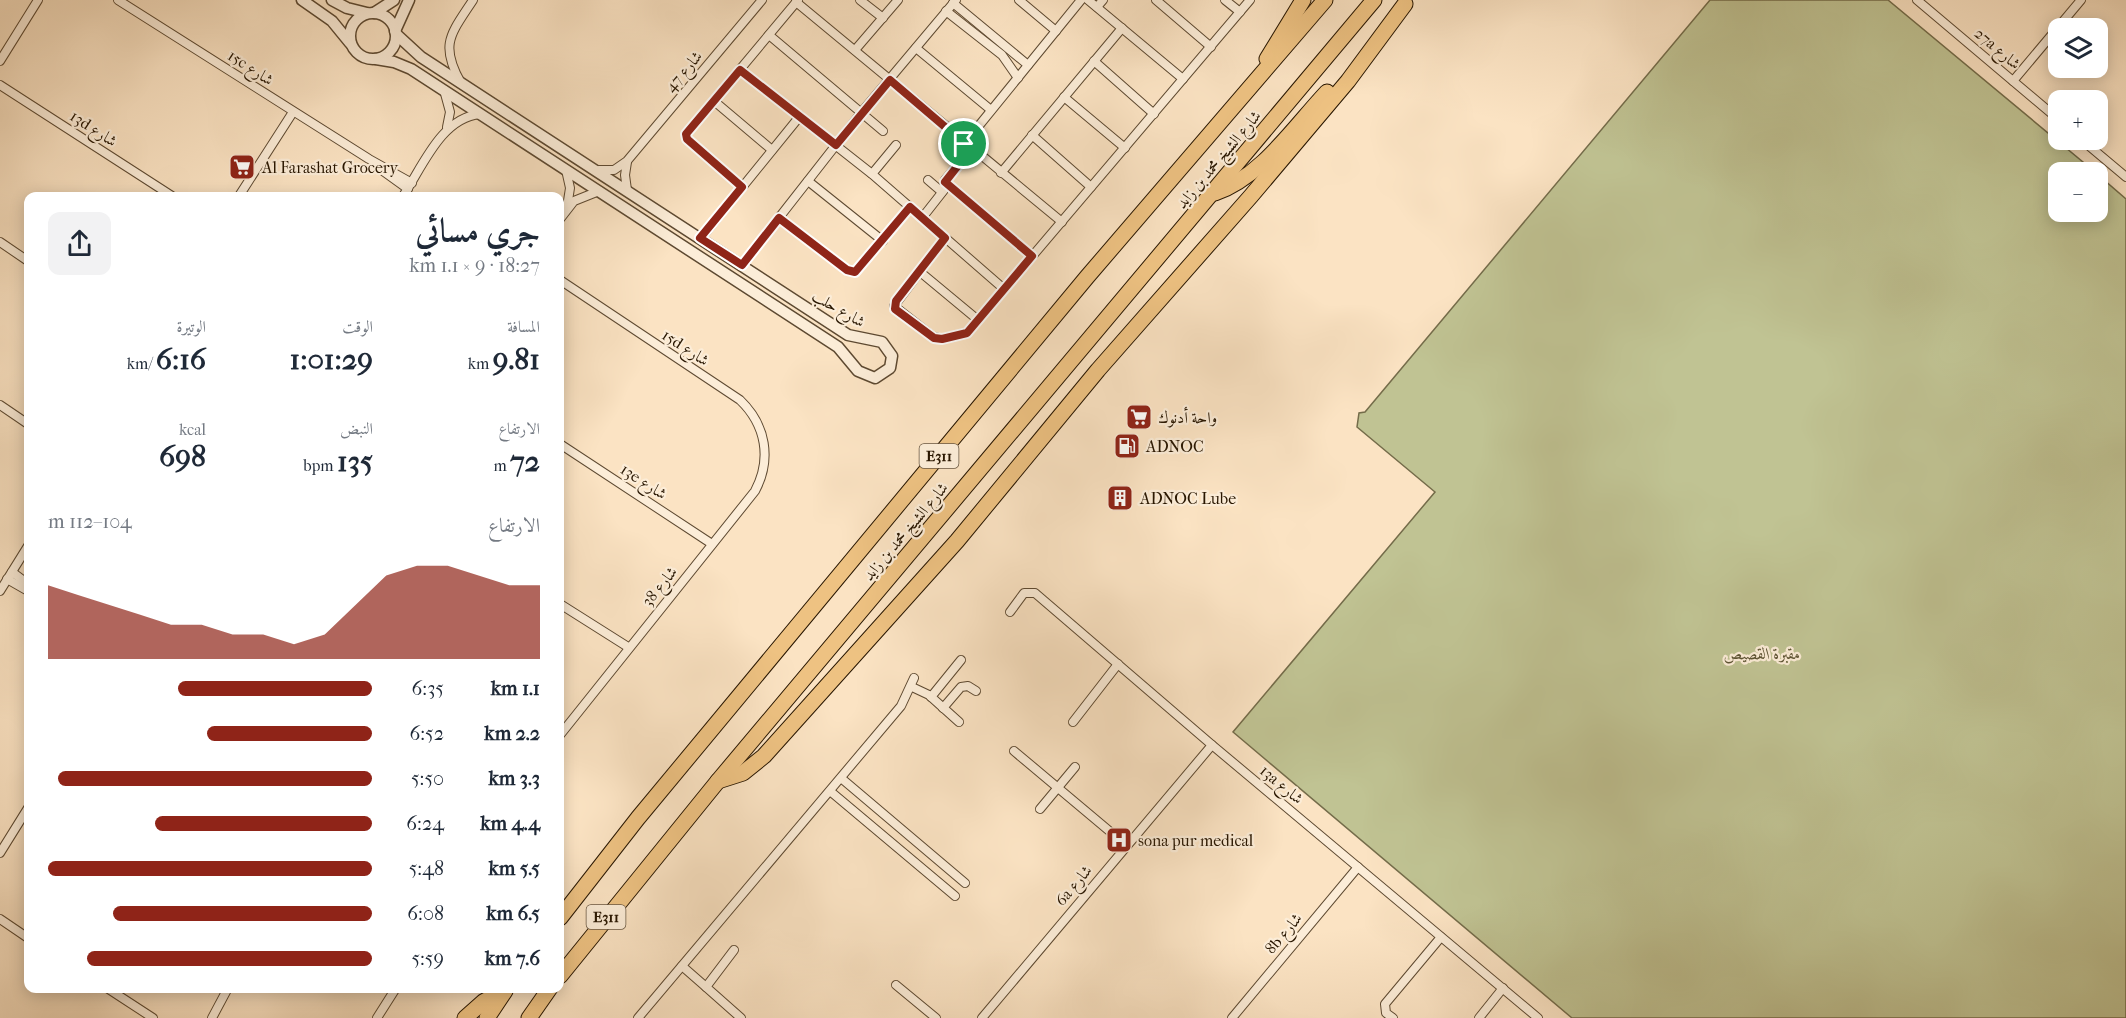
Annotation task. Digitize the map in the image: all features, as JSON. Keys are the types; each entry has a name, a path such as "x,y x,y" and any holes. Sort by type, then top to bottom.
{"highway":[{"path":"1255,83 1279,36 1304,0"},
{"name":"شارع الشيخ محمد بن زايد","path":"564,913 638,818 1087,277 1325,0"},
{"name":"شارع الشيخ محمد بن زايد","path":"564,971 718,781 1374,0"},
{"path":"1212,195 1252,172 1407,2"},
{"path":"718,781 743,772 764,756 937,563 1098,370 1332,100 1407,2"},
{"path":"465,1018 483,1002 500,993"},
{"path":"487,1018 504,993"},
{"path":"529,1018 546,993"}],"street":[{"path":"0,61 38,0"},
{"name":"15c شارع","path":"118,0 369,159 408,190"},
{"path":"302,0 332,21 363,57 376,59 391,50 395,32 409,0"},
{"path":"332,0 347,8 390,20 395,32"},
{"path":"350,43 352,24 394,0"},
{"path":"462,83 449,58 448,48 455,28 473,0"},
{"name":"شارع 47","path":"627,161 762,0"},
{"path":"860,0 883,18"},
{"path":"855,51 898,0"},
{"path":"1019,0 1056,31"},
{"path":"922,218 942,192 945,182 992,110 1081,0"},
{"path":"1088,0 1100,4 1122,28 1183,79"},
{"path":"1156,0 1211,47"},
{"path":"1225,0 1240,12"},
{"path":"945,238 894,303 897,311 939,339 964,335 978,320 1250,0"},
{"name":"27a شارع","path":"1917,0 2048,111"},
{"path":"2013,81 2081,0"},
{"path":"742,187 686,137 797,1 968,146 1062,222"},
{"path":"742,265 861,112 954,2 1028,65"},
{"path":"946,11 1002,55 1018,78"},
{"path":"1001,173 1122,28"},
{"name":"شارع حلب","path":"376,59 403,65 566,169 838,347 863,375 875,378 890,368 892,356 882,342 848,335 599,170 421,57 395,32"},
{"path":"769,35 883,130"},
{"path":"916,48 992,110"},
{"path":"1094,61 1154,114"},
{"path":"740,70 872,174 1004,289"},
{"name":"13d شارع","path":"0,85 166,192"},
{"path":"444,90 450,112 447,128"},
{"path":"1064,97 1125,148"},
{"path":"714,101 772,150"},
{"path":"242,192 293,112"},
{"path":"408,190 447,128 459,119 480,114"},
{"path":"700,238 800,116"},
{"path":"1032,135 1091,187"},
{"path":"872,174 896,146"},
{"path":"2094,150 2126,177"},
{"path":"599,170 614,170 627,161"},
{"path":"627,161 625,175 627,190"},
{"path":"564,212 570,188 566,169"},
{"path":"808,180 883,241"},
{"path":"928,180 942,192"},
{"path":"945,182 1032,256"},
{"path":"567,207 582,196 599,191"},
{"path":"779,218 851,272 860,270 910,207"},
{"path":"0,242 24,258"},
{"path":"919,271 978,320"},
{"name":"15d شارع","path":"564,285 740,400 758,422 765,448"},
{"path":"0,405 24,421"},
{"name":"13e شارع","path":"564,447 712,544"},
{"name":"شارع 38","path":"564,730 754,490 762,475 765,448"},
{"path":"0,591 24,552"},
{"path":"9,576 24,582"},
{"path":"9,576 24,588"},
{"name":"13a شارع","path":"1010,612 1024,593 1033,591 1212,745 1538,1018"},
{"path":"564,606 628,647"},
{"path":"931,697 961,660"},
{"path":"1072,722 1118,664"},
{"path":"946,678 959,689"},
{"path":"638,1018 901,706 913,682 959,722"},
{"path":"943,708 959,689 968,686 976,691"},
{"name":"6a شارع","path":"982,1018 1212,745"},
{"path":"1014,751 1126,845"},
{"path":"1040,808 1075,766"},
{"path":"841,778 965,883"},
{"path":"830,791 955,896"},
{"path":"0,853 24,814"},
{"name":"8b شارع","path":"1232,1018 1358,867"},
{"path":"0,919 24,935"},
{"path":"1393,1018 1386,1013 1385,1004 1441,937"},
{"path":"706,987 734,950"},
{"path":"682,966 741,1018"},
{"path":"896,984 936,1018"},
{"path":"1479,1018 1503,988"},
{"path":"115,993 153,1018"},
{"path":"206,1018 225,993"},
{"path":"377,1018 393,993"},
{"path":"212,1018 220,1000"}],"green space":[{"name":"مقبرة القصيص","path":"1710,0 1888,0 2048,133 2048,150 2069,150 2083,162 2048,162 2048,222 2108,222 2108,183 2126,199 2126,1018 1572,1018 1233,732 1435,492 1357,427 1359,413 1365,412"}],"place":[{"name":"Al Farashat Grocery","path":"242,167"},
{"name":"واحة أدنوك","path":"1139,417"},
{"name":"ADNOC","path":"1127,446"},
{"name":"ADNOC Lube","path":"1120,498"},
{"name":"sona pur medical","path":"1119,840"}],"route":[{"path":"740,70 836,145 861,112 890,80 964,144 971,149 945,182 1032,256 962,336 934,338 895,309 894,303 945,238 910,207 860,270 855,272 847,270 779,218 742,265 700,238 742,187 687,139 686,134 740,70"}]}
